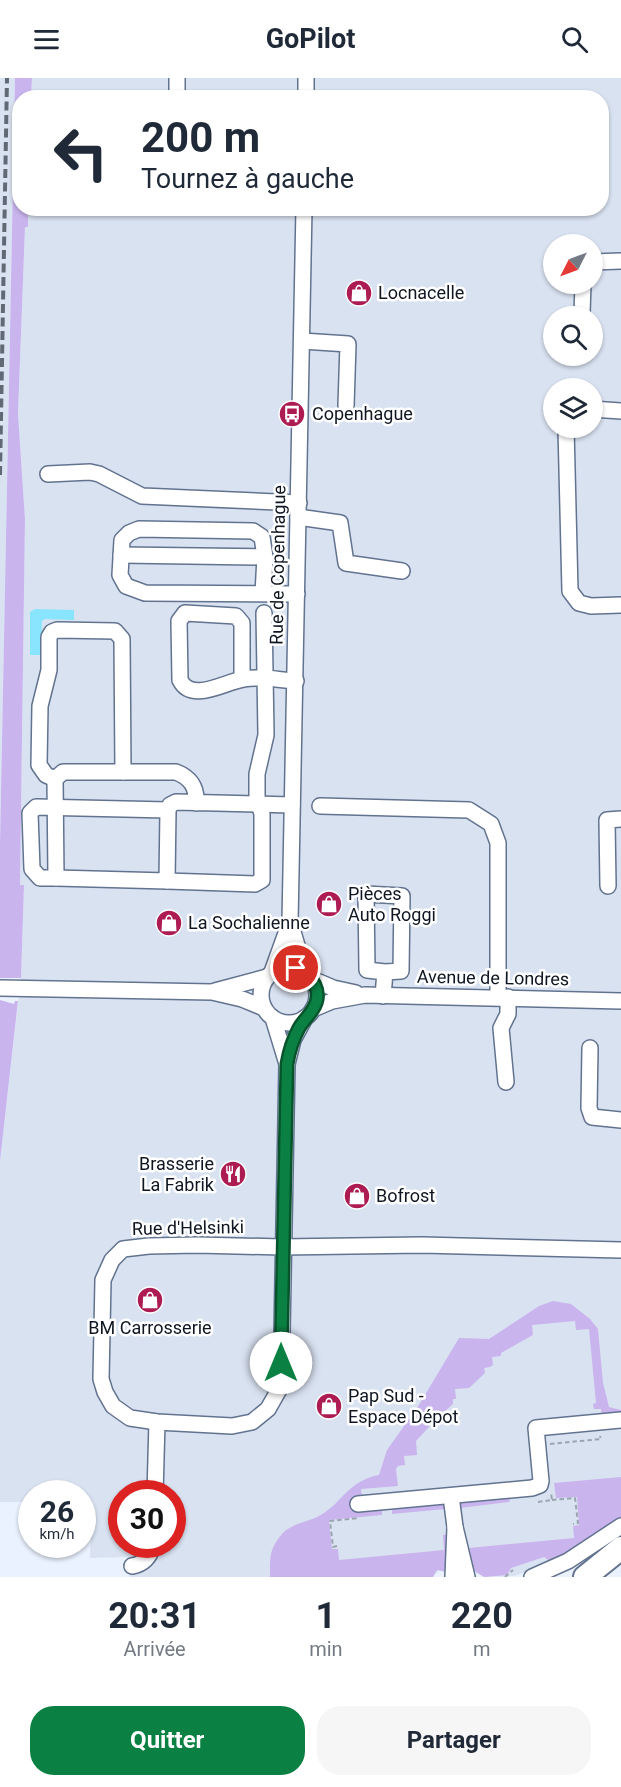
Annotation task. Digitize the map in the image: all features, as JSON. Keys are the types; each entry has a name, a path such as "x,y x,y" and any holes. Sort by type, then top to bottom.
{"highway":[{"path":"585,1577 621,1548"},
{"path":"592,1577 621,1556"}],"street":[{"name":"Rue de Copenhague","path":"270,975 290,922 304,216"},
{"path":"603,262 621,261"},
{"path":"302,341 348,344 346,406"},
{"path":"603,410 621,411"},
{"path":"566,438 570,591 579,603 591,606 621,605"},
{"path":"48,474 90,472 99,474 142,496 299,510 340,523 346,563 402,571"},
{"path":"263,594 265,557 262,537 253,531 139,529 129,533 122,540 120,575 126,585 145,593 263,594 297,594"},
{"path":"121,555 265,557"},
{"path":"242,679 242,623 240,619 236,616 185,613 179,621 180,680 189,689 214,688 242,679 296,681"},
{"path":"168,810 36,807 30,813 32,869 40,878 255,884 262,880 262,814 257,797 257,774 266,735 264,613"},
{"path":"55,779 46,775 39,765 40,706 49,670 49,637 57,630 115,631 122,639 123,772"},
{"path":"55,779 63,772 176,772 185,776 194,785 196,803"},
{"path":"55,779 56,878"},
{"path":"167,881 168,810 170,805 177,802 292,805"},
{"path":"320,806 469,810 491,824 498,843 503,997 508,1014 501,1028 506,1082"},
{"path":"608,886 607,820 621,819"},
{"path":"366,894 402,896 401,971 385,972 367,970 366,894"},
{"name":"Rue de Copenhague","path":"290,922 309,976"},
{"path":"1,988 212,992 242,999 288,1023 309,1013 317,1000 316,989 309,976 288,967 270,975 212,992"},
{"path":"383,996 385,972"},
{"path":"269,1013 261,999 261,992 270,975"},
{"name":"Avenue de Londres","path":"309,976 333,988 365,995 621,1001"},
{"name":"Avenue de Londres","path":"309,1013 332,1001 365,995"},
{"name":"Rue d'Helsinki","path":"269,1013 287,1064"},
{"name":"Rue d'Helsinki","path":"309,1013 293,1040 287,1064 282,1247 281,1386 268,1409 252,1422 232,1426 157,1422 130,1418 120,1413 108,1399 103,1386 103,1280 112,1260 123,1249 149,1246 282,1247 422,1245 621,1250"},
{"path":"590,1048 589,1108 592,1117 621,1120"},
{"path":"358,1504 532,1488 540,1485 541,1482 536,1428 621,1420"},
{"path":"155,1480 157,1422"},
{"path":"451,1496 455,1527 467,1577"},
{"path":"532,1577 568,1562 621,1526"},
{"path":"453,1577 455,1527"},
{"path":"132,1566 144,1562 147,1558"}],"path":[{"path":"552,1500 575,1498 578,1523 573,1524"},
{"path":"337,1546 333,1547 330,1521 365,1518"},
{"path":"506,1577 513,1570"}],"shaded area":[{"path":"0,78 15,78 15,90 12,90 12,216 0,843"},
{"path":"15,78 32,78 31,90 15,90"},
{"path":"32,78 621,78 621,1517 553,1562 514,1576 487,1577 476,1573 465,1564 441,1568 432,1577 130,1577 128,1558 186,1558 186,1480 108,1480 108,1558 96,1558 96,1480 18,1480 18,1502 0,1502 0,1161 21,978 24,886 20,885 25,519 18,414 25,227 28,226 28,216 609,216 609,90 31,90"},
{"path":"12,216 28,216 28,227 25,227 18,414 25,519 20,885 24,885 21,978 0,978 0,843"},
{"path":"0,1000 14,1004 18,1001 0,1161"},
{"path":"553,1301 571,1304 590,1319 598,1329 603,1383 609,1407 621,1410 621,1417 602,1418 601,1409 594,1409 593,1404 596,1403 589,1329 576,1330 575,1321 532,1325 533,1335 501,1353 501,1356 492,1357 493,1365 484,1368 485,1373 469,1388 455,1389 456,1399 453,1399 453,1404 443,1413 443,1411 435,1413 429,1422 429,1427 416,1441 417,1455 404,1456 405,1465 398,1466 396,1469 398,1486 361,1489 362,1498 352,1499 354,1510 382,1508 382,1515 329,1520 332,1549 338,1549 339,1560 444,1550 443,1535 448,1534 446,1572 437,1570 433,1577 270,1577 272,1549 285,1531 294,1525 319,1516 359,1482 379,1475 387,1450 419,1405 459,1338 489,1339 539,1306"},
{"path":"621,1477 621,1520 598,1538 551,1562 544,1557 511,1568 507,1575 484,1577 473,1570 469,1548 574,1538 573,1526 579,1525 577,1497 556,1498 554,1483"},
{"path":"512,1495 509,1502 460,1508 461,1501"},
{"path":"443,1503 445,1509 392,1514 392,1506"}],"water":[{"path":"35,609 74,610 74,620 45,619 42,621 41,655 30,655 30,612"}],"railway":[{"path":"0,475 7,78"}],"place":[{"name":"Locnacelle","path":"359,293"},
{"name":"Copenhague","path":"292,414"},
{"name":"Pièces Auto Roggi","path":"329,904"},
{"name":"La Sochalienne","path":"169,923"},
{"name":"Brasserie La Fabrik","path":"233,1174"},
{"name":"Bofrost","path":"357,1196"},
{"name":"BM Carrosserie","path":"150,1300"},
{"name":"Pap Sud - Espace Dépot","path":"329,1406"}],"route":[{"path":"281,1363 287,1064 293,1040 305,1018 314,1009 317,1000 312,979 305,972 296,968"}]}
